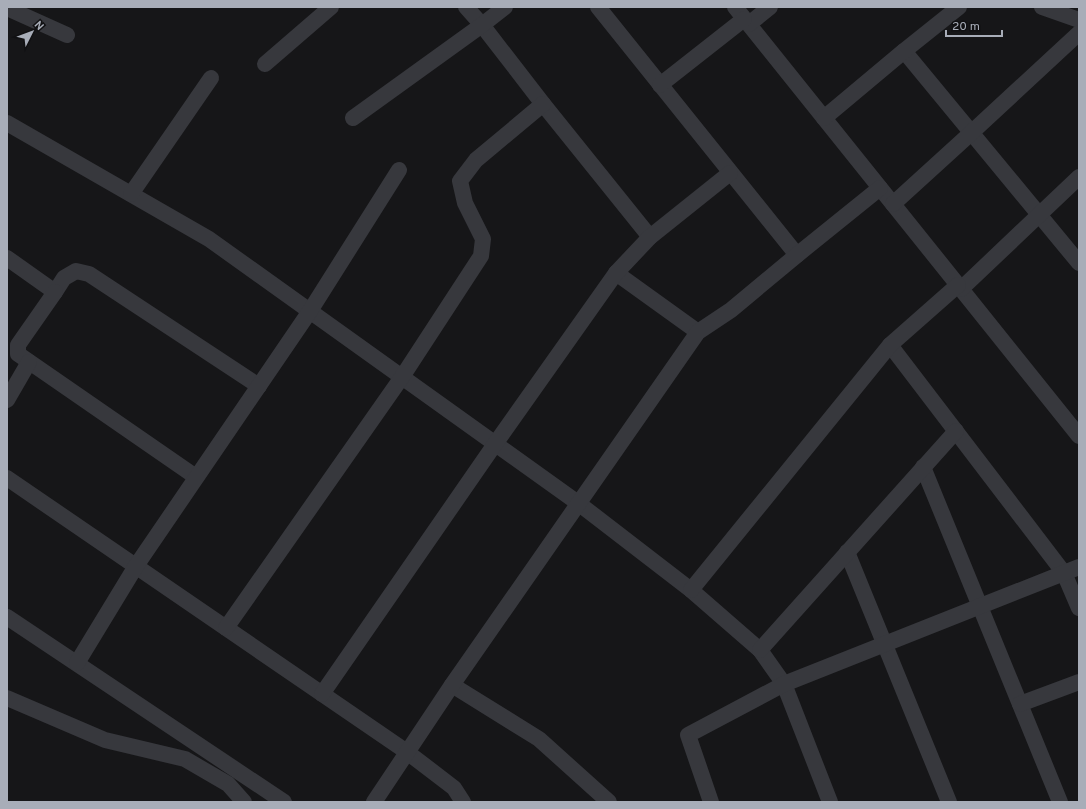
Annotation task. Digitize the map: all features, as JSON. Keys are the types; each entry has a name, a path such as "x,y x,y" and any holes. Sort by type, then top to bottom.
{"street":[{"path":"265,64 331,7"},
{"path":"466,7 482,25 543,104 650,237"},
{"path":"353,118 505,7"},
{"path":"598,7 797,255"},
{"path":"660,85 743,17 770,7"},
{"path":"824,118 959,7"},
{"path":"1042,7 1079,20"},
{"path":"7,8 67,35"},
{"path":"743,17 1079,436"},
{"path":"893,204 1079,32"},
{"path":"904,51 1079,263"},
{"path":"131,194 211,78"},
{"path":"226,628 402,377 481,256 483,239 465,203 460,181 476,160 543,104"},
{"path":"7,123 209,239 578,503 691,590 760,650 784,684 830,802"},
{"path":"77,663 136,566 310,311 399,170"},
{"path":"322,694 495,444 616,273 650,237 730,172"},
{"path":"691,590 890,344 959,287 1079,178"},
{"path":"374,802 452,685 698,332 731,310 880,188"},
{"path":"7,258 55,292"},
{"path":"196,477 18,354 18,345 64,278 76,270 89,274 259,386"},
{"path":"616,273 698,332"},
{"path":"890,344 956,431 1072,570 1079,608"},
{"path":"7,400 29,362"},
{"path":"760,650 956,431"},
{"path":"924,467 1060,802"},
{"path":"7,478 407,752 454,788 463,802"},
{"path":"847,552 949,802"},
{"path":"711,802 688,735 784,684 1072,570"},
{"path":"7,617 284,802"},
{"path":"1020,704 1079,682"},
{"path":"452,685 539,739 609,802"},
{"path":"7,698 105,740 185,759 228,784 244,802"}]}
